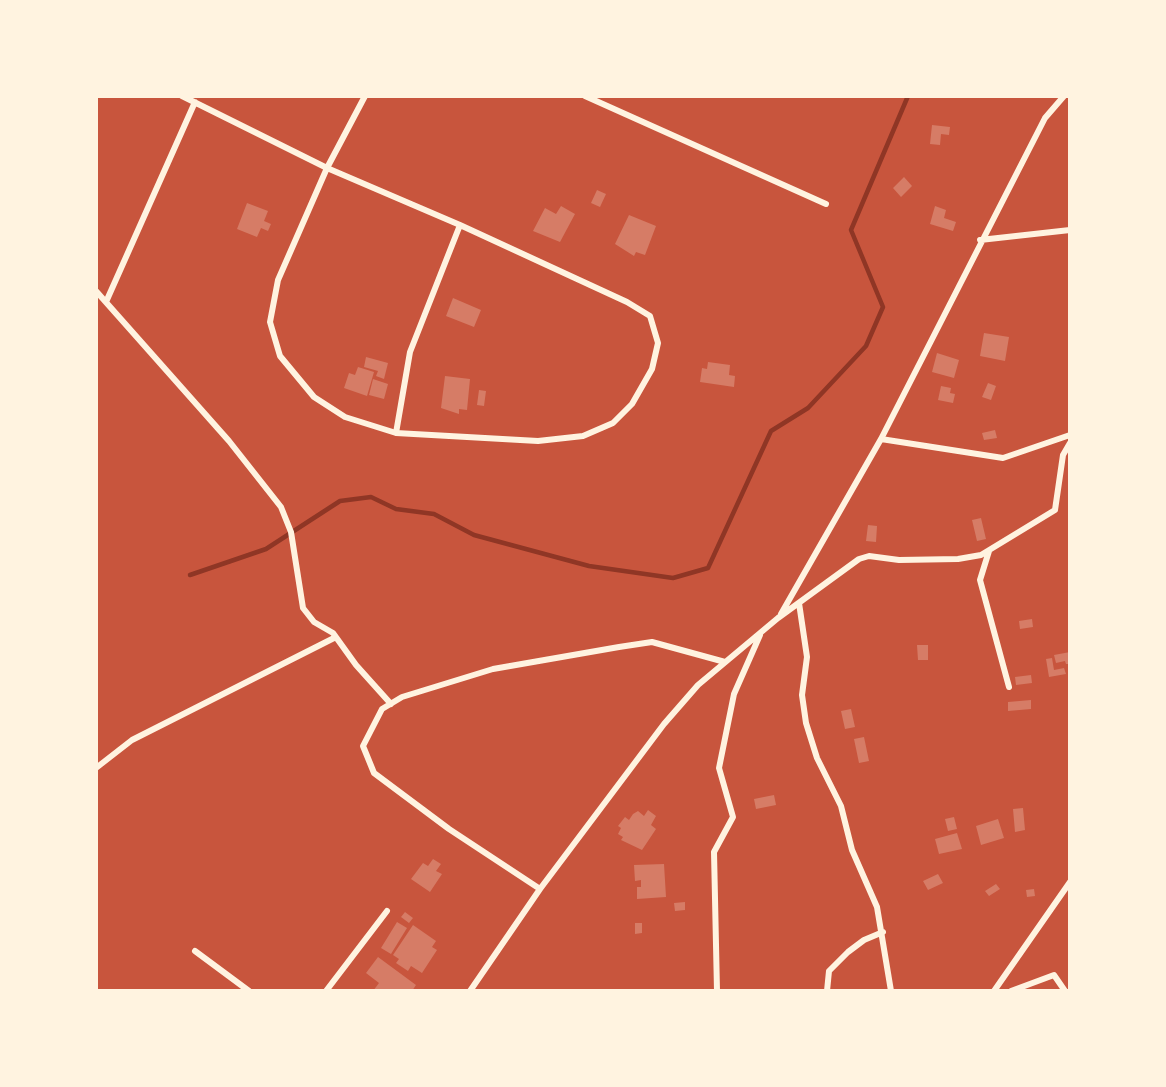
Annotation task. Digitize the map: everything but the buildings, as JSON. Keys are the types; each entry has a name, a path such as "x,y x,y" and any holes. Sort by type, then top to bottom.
{"street":[{"path":"182,96 327,168 460,225 627,302 650,316 658,343 652,369 632,404 613,423 583,436 538,441 396,433 345,417 314,397 281,356 270,322 278,279 327,168 365,96"},
{"path":"585,96 826,204"},
{"path":"778,618 881,439 980,240 1040,133 1045,118 1064,96"},
{"path":"106,302 195,102"},
{"path":"396,433 410,352 460,225"},
{"path":"980,240 1070,230"},
{"path":"96,291 229,440 281,507 291,532 303,608 314,622 336,637 356,665 391,704"},
{"path":"881,439 1003,458 1070,435"},
{"path":"470,991 540,889 664,724 698,685 778,618 859,559 869,556 899,560 958,559 989,551 1055,510 1063,455 1070,443"},
{"path":"989,551 980,580 1009,687"},
{"path":"799,603 807,657 802,695 806,723 817,758 845,819 852,850 871,890 883,932 891,991"},
{"path":"717,991 714,852 733,817 719,768 734,694 761,633"},
{"path":"96,768 132,740 336,637"},
{"path":"540,889 449,829 374,773 363,746 373,721 382,709 402,697 493,669 652,642 725,662"},
{"path":"994,991 1070,882"},
{"path":"326,991 387,911"},
{"path":"827,991 830,971 848,952 883,932"},
{"path":"195,951 248,991"},
{"path":"1011,991 1054,975 1065,991"}],"waterway":[{"path":"190,575 266,549 340,501 371,497 396,509 434,514 474,535 589,566 673,578 708,568 771,431 808,408 866,346 883,307 851,230 908,96"}]}
